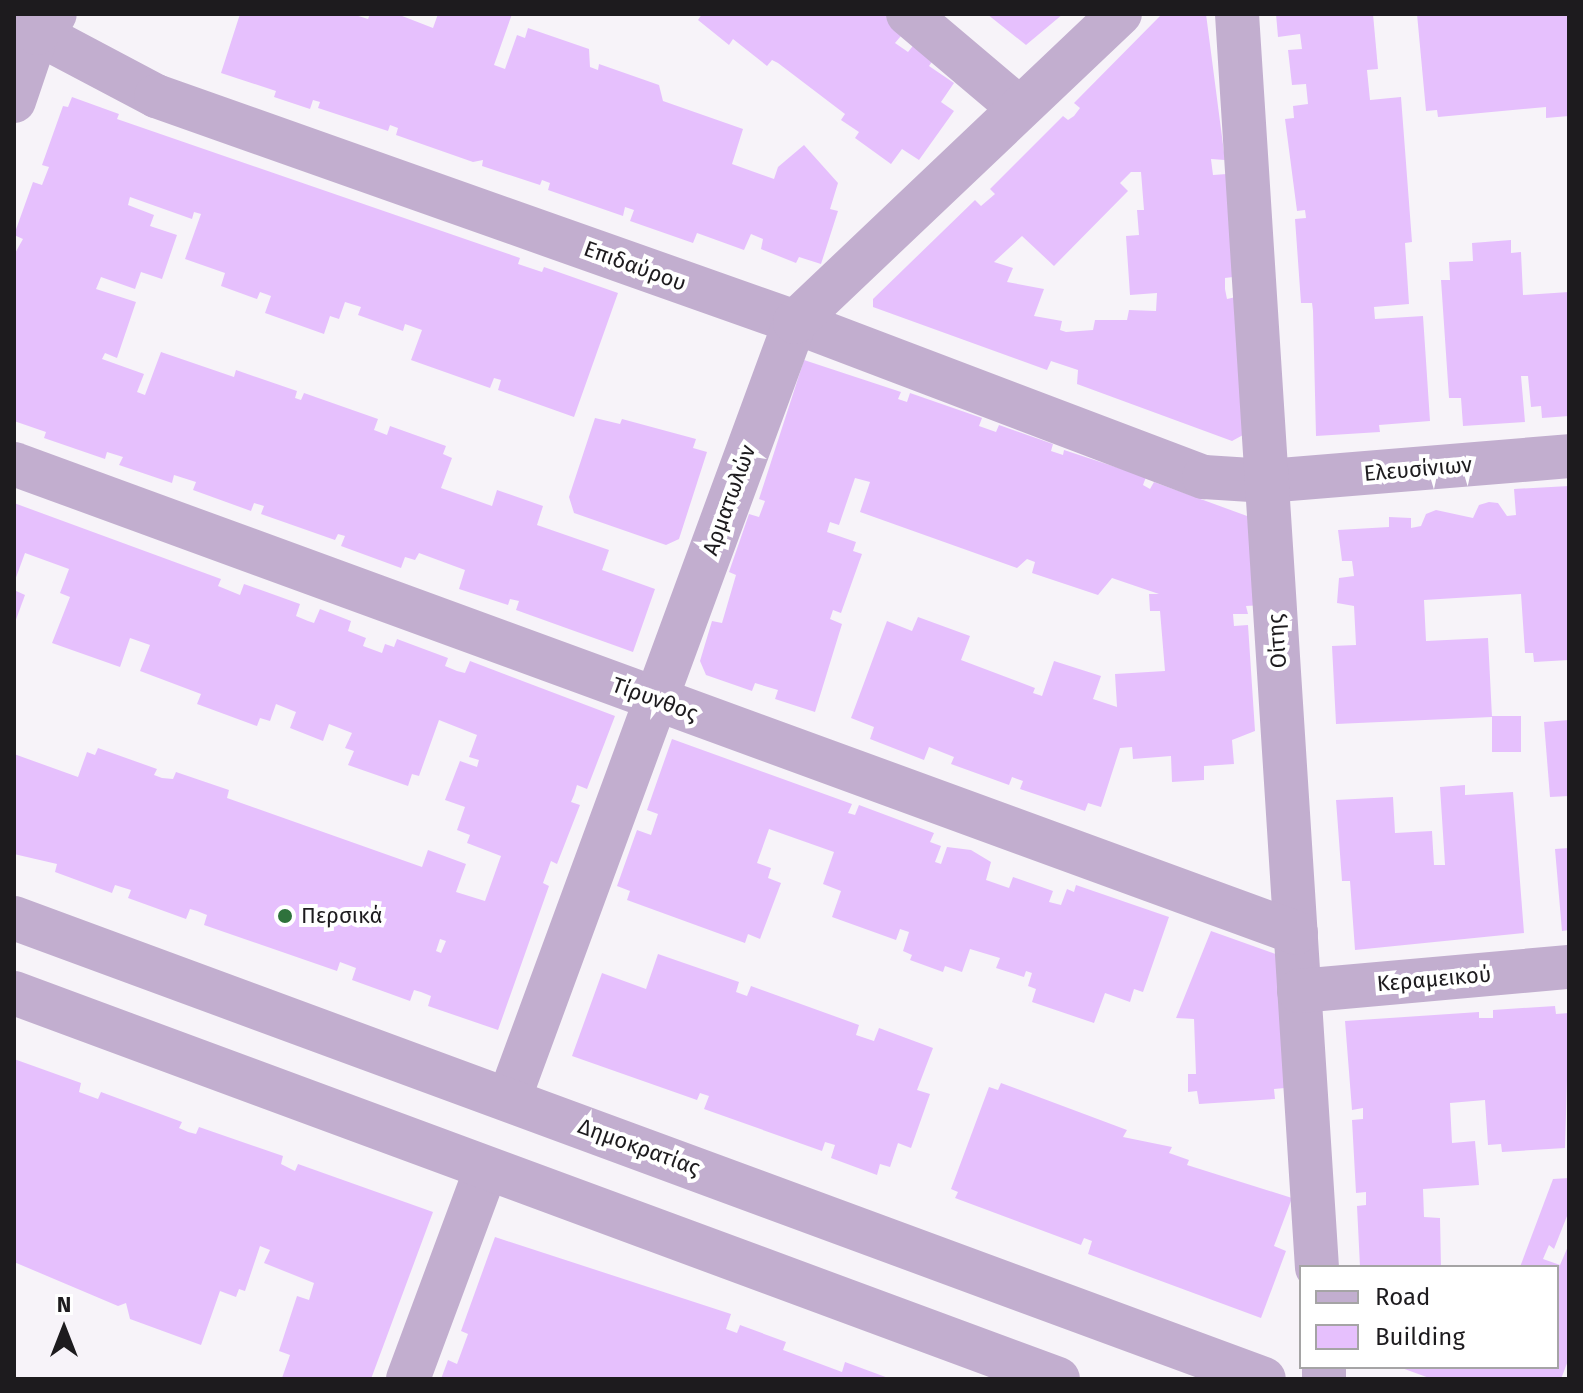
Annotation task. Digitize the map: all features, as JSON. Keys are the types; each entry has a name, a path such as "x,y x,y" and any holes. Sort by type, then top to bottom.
{"street":[{"path":"908,14 1018,107"},
{"name":"Αρματωλών","path":"509,1099 795,322 1018,107 1120,14"},
{"name":"Οίτης","path":"1237,14 1317,1265"},
{"path":"14,101 37,20"},
{"name":"Επιδαύρου","path":"37,20 156,96 795,322 1204,477 1267,481"},
{"name":"Ελευσίνιων","path":"1267,481 1569,456"},
{"name":"Τίρυνθος","path":"14,464 1296,933"},
{"name":"Δημοκρατίας","path":"14,918 1264,1379"},
{"name":"Κεραµεικού","path":"1299,991 1569,967"},
{"path":"14,993 1058,1379"},
{"path":"408,1379 486,1169"}],"building":[{"path":"240,14 352,14 368,19 370,14 397,14 433,28 438,14 512,14 494,65 505,69 517,35 525,38 528,28 589,49 590,67 598,70 599,64 659,85 663,101 743,129 732,164 774,179 778,167 804,145 838,183 830,209 838,211 821,264 799,257 796,263 761,249 763,239 751,234 744,250 697,233 693,243 630,221 634,210 625,207 623,216 548,190 550,183 542,180 540,185 482,166 483,160 473,162 396,135 398,128 390,125 388,131 318,108 320,102 313,100 310,109 274,97 276,91 221,73"},
{"path":"702,14 900,14 912,23 895,43 908,52 916,42 936,56 929,66 954,83 941,102 954,111 919,160 902,149 891,164 855,138 859,132 841,120 845,114 778,63 772,60 767,66 733,39 729,45 698,20"},
{"path":"987,14 1063,14 1026,45"},
{"path":"1162,14 1206,14 1225,160 1211,159 1213,175 1227,174 1233,277 1225,278 1225,289 1227,299 1236,297 1243,435 1232,441 1077,384 1078,370 1051,361 1047,370 873,307 873,299 975,200 981,206 995,194 990,189 1063,116 1068,120 1074,116 1080,108 1074,103","holes":["1131,172 1141,172 1144,210 1137,210 1139,235 1126,236 1130,295 1157,293 1156,311 1129,310 1127,320 1095,320 1093,330 1066,332 1060,330 1062,321 1034,316 1044,289 1007,282 1013,268 994,262 1022,236 1054,266 1128,191 1120,183"]},
{"path":"1276,14 1373,14 1378,69 1367,70 1370,100 1401,97 1412,242 1405,243 1409,304 1374,307 1375,319 1423,316 1430,421 1379,425 1380,432 1316,436 1313,311 1312,303 1301,303 1295,219 1306,218 1305,210 1297,211 1285,119 1294,118 1293,106 1308,104 1306,84 1292,85 1288,50 1302,49 1300,34 1278,37"},
{"path":"1417,14 1569,14 1569,116 1546,118 1546,107 1438,117 1437,110 1426,111"},
{"path":"72,97 119,114 117,119 520,258 518,264 542,272 544,267 618,293 574,417 498,390 501,380 494,378 490,388 411,360 422,330 405,324 403,331 358,315 361,307 345,302 339,319 330,316 324,334 265,313 271,296 260,292 257,299 221,286 225,273 185,259 201,214 194,212 192,219 130,197 128,205 154,215 150,226 177,235 162,279 141,272 135,289 101,277 96,289 136,302 117,358 105,353 102,359 144,374 137,392 145,395 161,352 234,377 236,370 297,391 295,398 301,400 304,393 378,419 374,430 387,435 390,426 446,446 443,454 452,458 441,488 492,506 497,490 543,506 537,525 609,550 602,570 655,589 633,652 516,610 519,601 510,599 508,605 459,589 465,570 419,553 415,560 405,557 401,568 341,546 345,536 338,534 335,540 261,514 264,506 254,503 251,511 193,490 196,482 174,475 172,483 119,465 123,457 107,452 105,459 44,438 46,432 14,421 14,255 23,239 14,235 33,182 42,185 49,167 42,165 63,106 68,107"},
{"path":"1511,240 1511,253 1521,252 1523,295 1569,292 1569,416 1542,418 1541,406 1531,407 1528,376 1521,376 1525,422 1463,426 1461,398 1449,398 1441,280 1450,280 1449,262 1473,261 1472,243"},
{"path":"804,360 901,392 898,399 907,402 910,393 982,418 979,426 996,432 999,425 1053,444 1051,451 1063,455 1064,450 1146,477 1143,485 1150,489 1154,482 1258,520 1263,605 1246,606 1248,614 1233,614 1234,626 1248,625 1255,731 1232,740 1234,764 1204,766 1204,780 1172,782 1171,756 1133,759 1132,747 1120,748 1101,807 1088,803 1085,811 1020,789 1023,781 1012,777 1009,785 951,764 954,757 929,747 924,760 870,739 874,727 851,718 887,621 912,631 918,617 970,636 961,660 1035,688 1033,693 1042,696 1054,661 1101,676 1093,699 1117,707 1115,674 1165,671 1160,611 1150,611 1149,594 1159,594 1112,578 1098,595 1032,573 1035,562 1027,559 1017,568 860,512 870,482 855,478 839,525 830,522 827,532 856,542 853,551 862,554 841,613 833,610 830,619 842,624 815,712 775,699 778,690 755,683 752,691 706,675 700,661 712,621 722,623 736,575 729,572 749,514 759,517 765,501 759,499"},
{"path":"595,418 620,424 622,419 696,439 693,448 707,452 679,539 666,545 574,513 569,497"},
{"path":"1569,486 1569,660 1534,662 1533,653 1525,653 1521,594 1424,600 1426,641 1488,638 1492,717 1336,724 1332,646 1356,645 1354,606 1337,603 1339,578 1354,576 1352,561 1342,561 1338,530 1389,527 1389,517 1411,518 1411,528 1421,526 1426,514 1436,510 1473,518 1479,505 1489,502 1498,503 1507,516 1516,515 1514,489"},
{"path":"14,503 221,579 218,586 240,595 244,584 300,604 296,616 308,621 314,623 320,609 351,621 348,631 366,638 363,646 382,653 385,644 394,647 397,639 448,658 445,666 457,671 465,673 470,661 615,716 587,789 577,785 571,802 580,805 557,864 551,861 543,883 549,886 498,1030 428,1006 431,996 421,992 414,990 410,1001 352,980 356,968 340,962 337,971 204,925 207,915 197,911 190,909 186,919 128,898 131,890 115,885 112,893 55,872 57,864 14,854 14,754 78,777 87,752 95,755 98,748 157,769 154,775 162,778 173,779 176,772 229,790 227,798 422,867 428,850 466,864 456,892 485,901 501,856 467,843 470,835 457,830 465,807 445,800 460,761 477,767 479,760 469,757 477,735 439,720 419,776 412,774 408,786 348,765 354,751 345,748 352,733 329,724 323,741 290,728 296,712 276,704 270,721 260,718 257,726 197,704 201,694 140,671 150,645 130,638 120,667 52,643 70,597 60,593 69,569 25,553 14,583","holes":["440,939 446,941 441,953 436,951"]},
{"path":"14,590 25,595 14,625"},
{"path":"1492,716 1521,716 1521,752 1492,752"},
{"path":"1569,720 1569,796 1550,797 1544,722"},
{"path":"672,739 852,804 848,813 855,815 859,805 934,833 930,842 941,846 935,862 941,864 947,847 971,850 991,862 986,880 1009,888 1013,877 1053,891 1049,902 1061,905 1067,889 1074,892 1076,885 1169,917 1143,992 1134,989 1130,1002 1105,993 1094,1023 1032,1002 1036,989 1028,986 1032,973 1026,971 1024,977 996,968 1000,958 970,949 962,972 945,966 943,972 910,960 912,955 903,951 909,932 900,929 896,940 832,917 841,891 823,884 834,852 769,829 757,863 771,868 768,878 781,883 760,939 748,934 745,943 627,900 630,891 617,886 637,830 651,835 658,814 647,810"},
{"path":"1465,785 1465,795 1513,792 1524,933 1355,950 1350,881 1342,881 1336,800 1393,797 1395,833 1432,831 1434,865 1445,865 1440,787"},
{"path":"1569,848 1569,930 1562,931 1555,849"},
{"path":"1211,931 1281,956 1285,1088 1274,1089 1275,1099 1199,1104 1197,1091 1188,1092 1188,1074 1196,1074 1194,1019 1176,1018"},
{"path":"658,954 739,982 736,992 747,996 751,986 859,1025 856,1035 874,1041 879,1028 933,1048 917,1090 930,1094 911,1148 898,1143 890,1167 880,1164 877,1175 831,1158 835,1145 825,1142 822,1151 704,1109 709,1096 700,1093 697,1100 572,1056 602,973 646,989"},
{"path":"1555,1006 1556,1014 1569,1013 1565,1148 1502,1152 1501,1144 1488,1145 1485,1100 1450,1103 1452,1143 1475,1141 1479,1185 1423,1189 1424,1217 1440,1218 1441,1265 1360,1265 1357,1206 1366,1205 1366,1192 1356,1193 1352,1120 1363,1119 1363,1108 1352,1110 1345,1021 1479,1012 1479,1018 1493,1018 1493,1010"},
{"path":"14,1059 81,1083 79,1092 98,1099 101,1092 182,1122 179,1128 188,1132 196,1134 199,1127 283,1156 281,1164 295,1171 298,1164 433,1212 371,1379 282,1378 290,1355 279,1351 297,1296 309,1300 314,1283 264,1263 270,1250 260,1246 245,1291 239,1289 236,1297 220,1291 201,1345 130,1319 126,1303 118,1306 14,1262"},
{"path":"1001,1083 1127,1130 1123,1137 1172,1147 1169,1153 1189,1160 1187,1165 1292,1198 1274,1246 1286,1251 1261,1318 1088,1254 1092,1241 1084,1238 1081,1245 955,1198 958,1192 951,1189 989,1087 998,1090"},
{"path":"1569,1178 1569,1211 1554,1249 1549,1245 1543,1259 1560,1265 1569,1244 1569,1358 1561,1379 1432,1379 1404,1369 1559,1369 1559,1265 1521,1265 1553,1179"},
{"path":"495,1237 731,1314 726,1329 737,1333 740,1325 786,1342 783,1350 842,1372 845,1362 891,1379 441,1379 448,1360 457,1364 468,1334 461,1331"}],"place":[{"name":"Περσικά","path":"285,916"}]}
